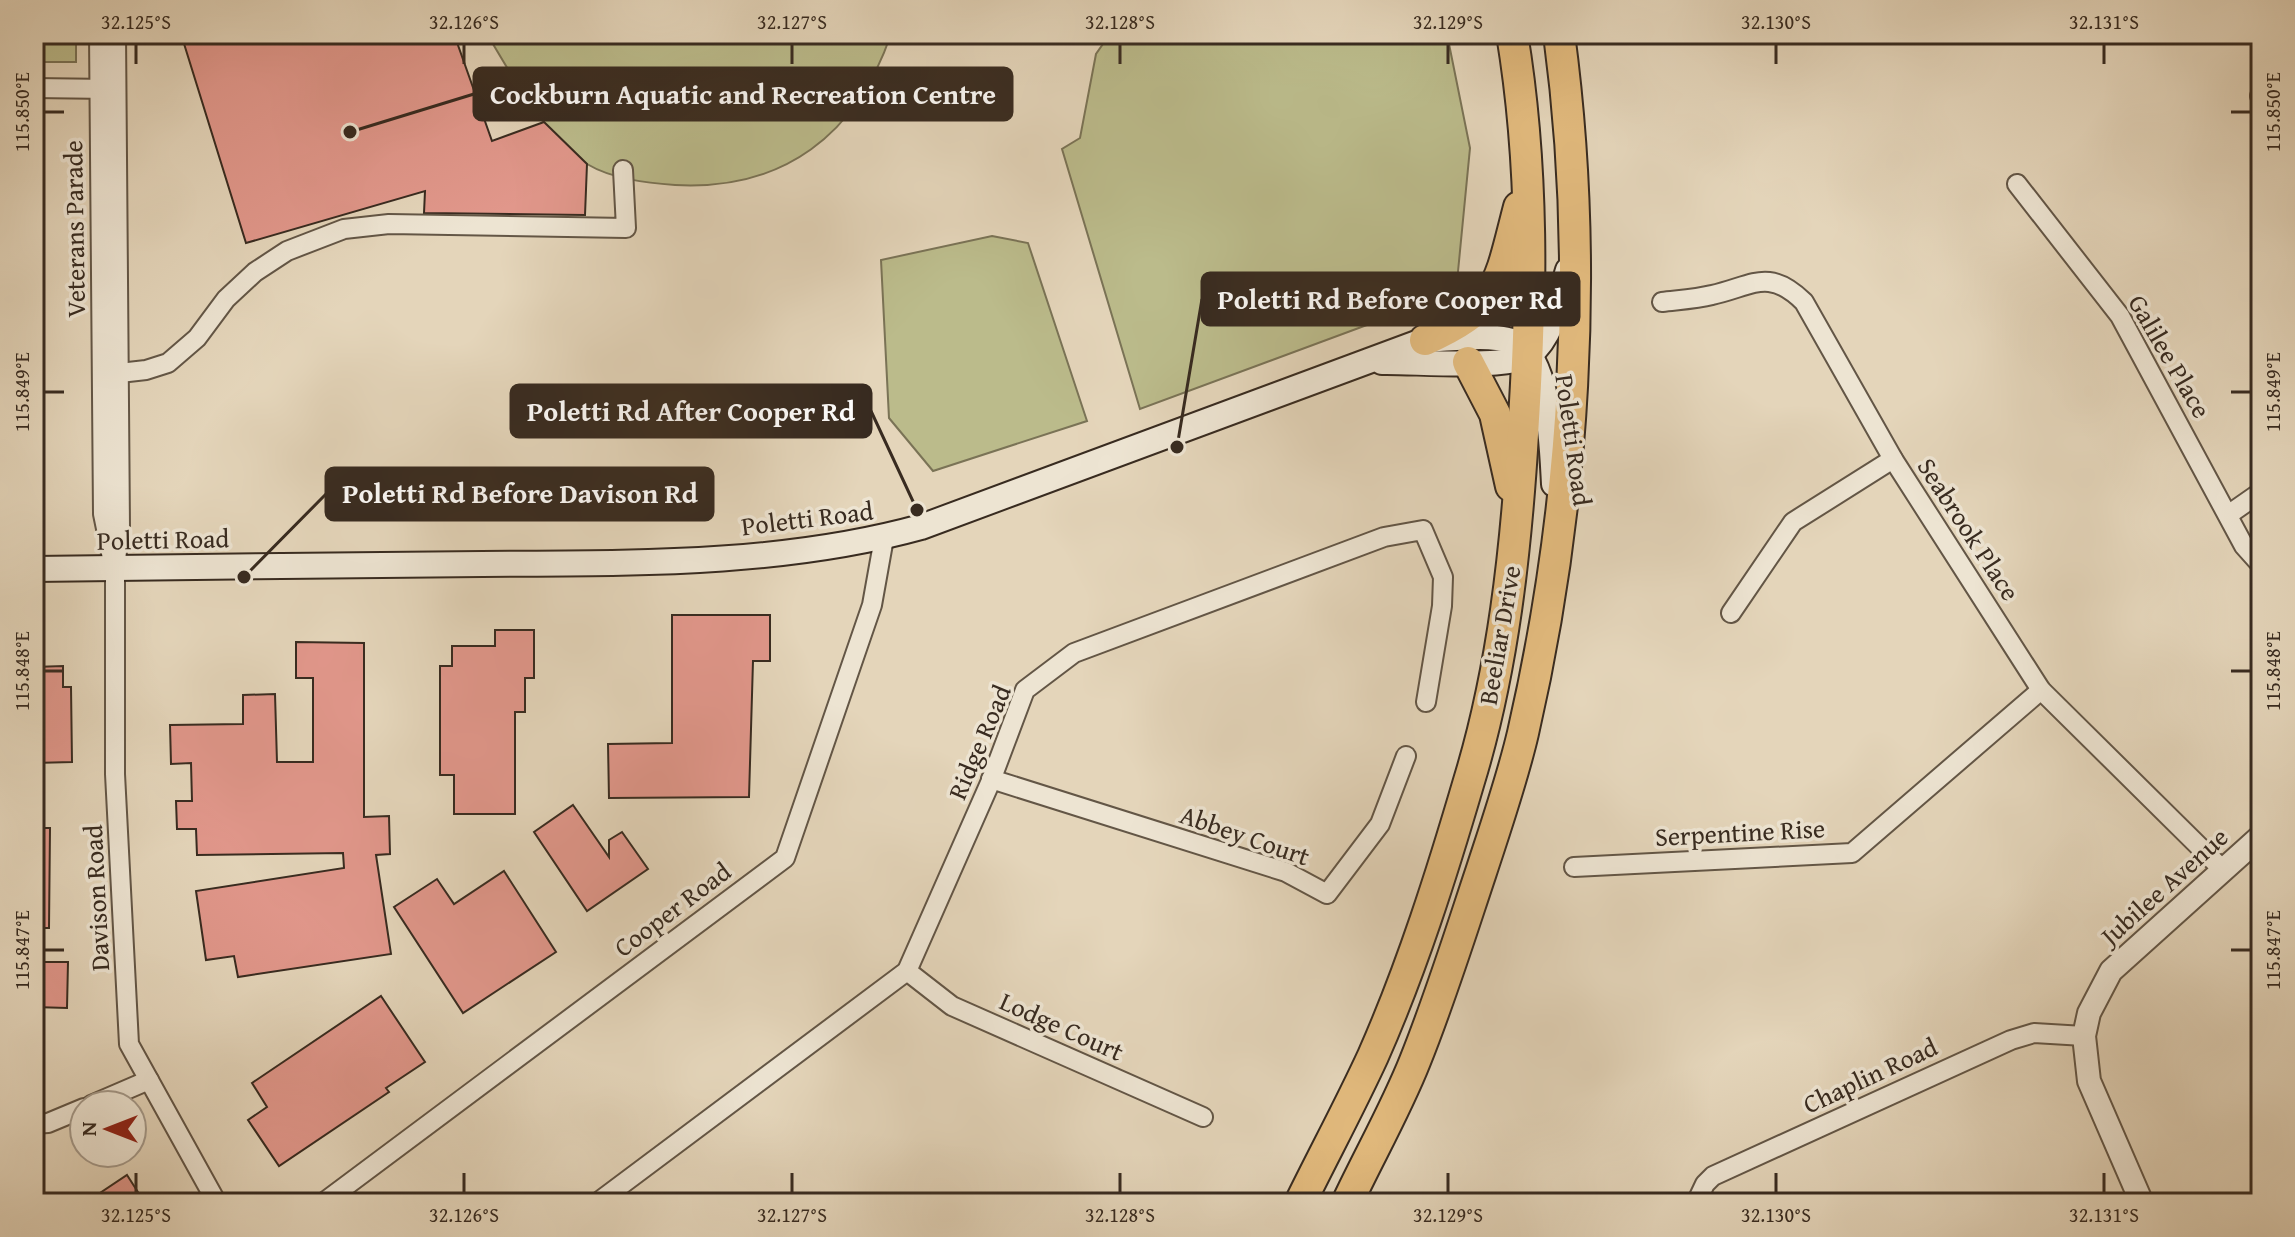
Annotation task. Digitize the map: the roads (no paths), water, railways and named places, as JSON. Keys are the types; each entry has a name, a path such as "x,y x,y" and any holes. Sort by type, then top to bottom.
{"highway":[{"name":"Beeliar Drive","path":"1300,1203 1373,1055 1415,947 1470,778 1497,658 1518,519 1529,355 1527,177 1512,34"},
{"name":"Beeliar Drive","path":"1347,1203 1414,1064 1449,970 1509,785 1539,659 1558,536 1571,391 1574,247 1559,34"},
{"path":"1425,340 1464,323 1486,303 1497,281 1527,177"},
{"path":"1468,362 1495,414 1518,519"}],"main road":[{"name":"Poletti Road","path":"1364,363 1503,364 1529,355 1541,342 1560,300 1574,247"},
{"name":"Poletti Road","path":"34,569 661,562 788,551 884,538 1425,340 1503,340 1521,346 1529,355 1541,375 1558,536"}],"street":[{"name":"Veterans Parade","path":"99,34 108,89"},
{"name":"Veterans Parade","path":"115,568 103,530 109,375 108,89 116,34"},
{"path":"34,88 108,89"},
{"path":"109,375 168,363 197,338 226,299 255,272 287,251 344,229 389,224 626,228 623,170"},
{"name":"Galilee Place","path":"2017,184 2120,316 2244,546 2261,565"},
{"name":"Seabrook Place","path":"1662,302 1712,295 1761,280 1786,285 1804,302 1893,459 2041,690 2224,871"},
{"path":"1731,613 1793,522 1893,459"},
{"path":"2228,515 2261,492"},
{"name":"Ridge Road","path":"600,1202 907,971 991,779 1025,690 1074,653 1384,537 1423,530 1443,577 1441,621 1426,702"},
{"name":"Cooper Road","path":"323,1203 785,858 872,605 884,538"},
{"name":"Davison Road","path":"115,568 115,774 129,1044 217,1203"},
{"name":"Serpentine Rise","path":"1574,867 1852,853 2041,690"},
{"name":"Abbey Court","path":"991,779 1286,872 1327,894 1380,824 1406,756"},
{"name":"Jubilee Avenue","path":"2142,1203 2089,1081 2084,1036 2096,993 2111,971 2261,836"},
{"name":"Lodge Court","path":"907,971 952,1006 1203,1117"},
{"name":"Chaplin Road","path":"1696,1203 1705,1184 1713,1176 2011,1040 2034,1033 2084,1036"},
{"path":"128,1089 149,1080"},
{"path":"34,1124 48,1123 68,1115"}],"place":[{"name":"Cockburn Aquatic and Recreation Centre","path":"350,132"},
{"name":"Poletti Rd Before Cooper Rd","path":"1177,447"},
{"name":"Poletti Rd After Cooper Rd","path":"917,510"},
{"name":"Poletti Rd Before Davison Rd","path":"244,577"}]}
